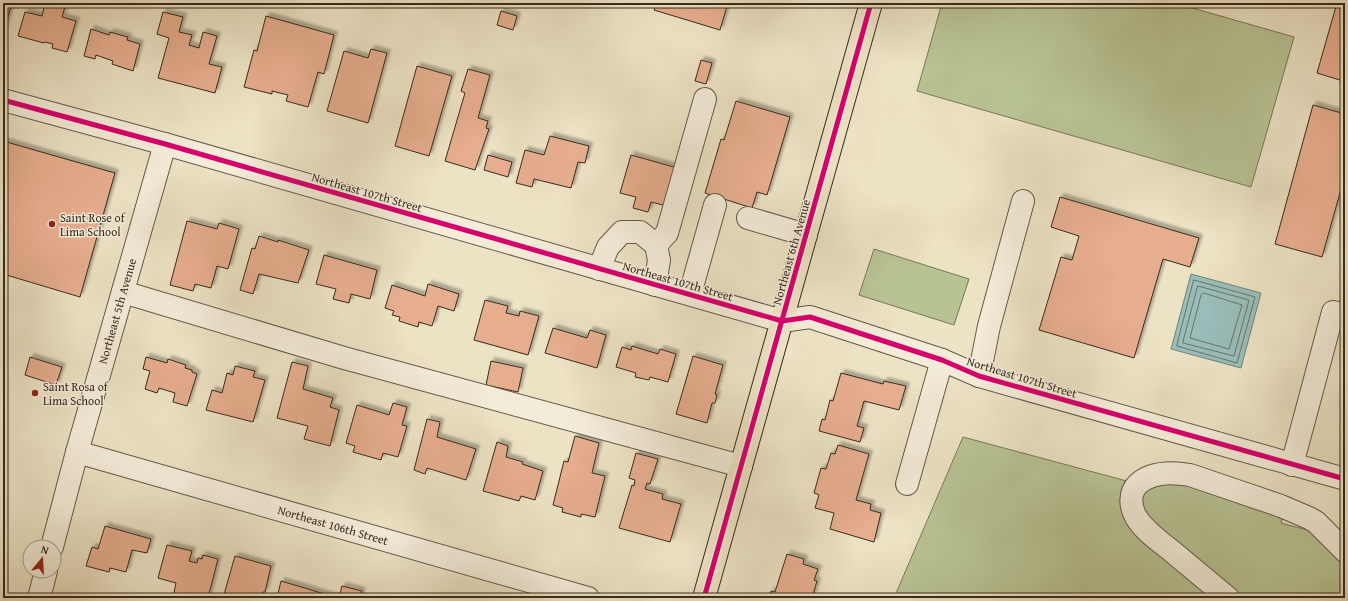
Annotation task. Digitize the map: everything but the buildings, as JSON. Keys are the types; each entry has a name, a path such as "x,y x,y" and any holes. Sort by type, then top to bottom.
{"main road":[{"name":"Northeast 6th Avenue","path":"704,598 871,3"}],"street":[{"path":"656,245 667,233 705,99"},
{"name":"Northeast 107th Street","path":"3,100 165,144 782,321 810,317 942,360 979,376 1345,479"},
{"name":"Northeast 5th Avenue","path":"54,539 77,452 165,144"},
{"path":"979,376 989,326 1023,201"},
{"path":"690,294 716,205"},
{"path":"748,218 806,235"},
{"path":"599,269 608,247 622,232 640,232 656,245 659,260 655,285"},
{"path":"123,292 344,358 741,466"},
{"path":"1292,465 1333,312 1345,315"},
{"path":"907,484 942,360"},
{"name":"Northeast 106th Street","path":"77,452 588,598"},
{"path":"1228,598 1156,538 1139,521 1133,509 1131,495 1134,489 1144,478 1176,473 1190,475 1281,506 1314,520 1345,551"},
{"path":"39,598 44,579"}],"green space":[{"path":"942,3 1175,3 1294,37 1251,187 917,91"},
{"path":"874,249 969,279 954,325 859,295"},
{"path":"963,437 1149,487 1164,484 1189,485 1279,516 1282,519 1281,523 1345,540 1345,598 894,598"}],"water":[{"path":"1191,274 1261,293 1241,368 1171,349"}],"cycle path":[{"path":"704,598 871,3"},
{"path":"3,100 165,144 782,321 810,317 942,360 979,376 1345,479"}],"place":[{"name":"Saint Rose of Lima School","path":"52,224"},
{"name":"Saint Rosa of Lima School","path":"35,393"}]}
